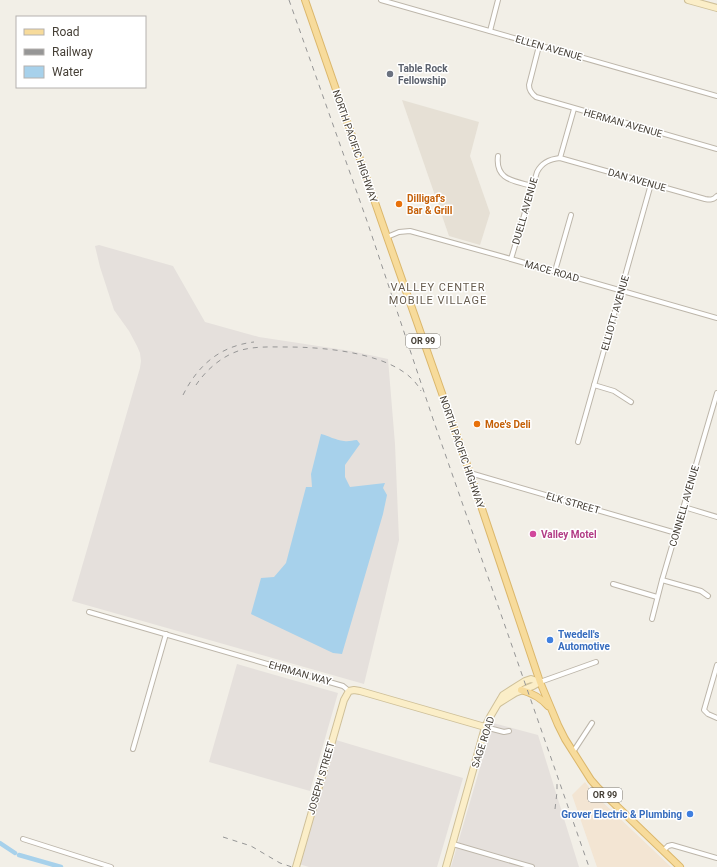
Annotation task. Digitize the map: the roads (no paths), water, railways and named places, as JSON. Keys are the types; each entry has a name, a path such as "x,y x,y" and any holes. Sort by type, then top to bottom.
{"main road":[{"name":"NORTH PACIFIC HIGHWAY","path":"305,0 470,473 540,682 558,726 572,752 591,780 680,867"},
{"path":"521,690 534,694 551,709"}],"street":[{"name":"ELLEN AVENUE","path":"381,0 717,96"},
{"path":"490,31 498,0"},
{"path":"688,0 717,8"},
{"name":"HERMAN AVENUE","path":"539,46 529,80 529,89 536,97 717,149"},
{"path":"560,158 574,109"},
{"path":"498,156 498,168 505,177 532,186"},
{"name":"DAN AVENUE","path":"560,158 704,199 709,200 716,198"},
{"name":"DUELL AVENUE","path":"511,259 537,172 547,161 560,158"},
{"name":"ELLIOTT AVENUE","path":"578,442 652,184"},
{"path":"555,271 572,215"},
{"name":"MACE ROAD","path":"387,237 399,232 410,231 717,318"},
{"path":"594,385 614,391 631,402"},
{"name":"CONNELL AVENUE","path":"652,619 662,580 716,403 717,393"},
{"name":"ELK STREET","path":"470,473 676,533"},
{"path":"684,507 717,517"},
{"path":"662,580 701,591 708,596"},
{"path":"612,584 657,597"},
{"name":"EHRMAN WAY","path":"89,612 343,686 349,691 360,691 485,727 509,732"},
{"path":"133,749 166,634"},
{"name":"SAGE ROAD","path":"446,867 485,727 503,695 525,681 531,679 540,682 596,662"},
{"path":"717,666 704,708 705,712 710,716 717,718"},
{"path":"497,704 521,690 540,682"},
{"name":"JOSEPH STREET","path":"296,867 344,700 349,691"},
{"path":"572,752 592,723"},
{"path":"23,839 111,867"},
{"path":"453,844 532,867"},
{"path":"663,851 668,846 672,845 717,858"}],"water":[{"path":"321,434 347,441 357,440 360,444 345,465 345,477 350,487 385,483 383,488 387,495 383,514 342,654 333,653 251,614 261,578 274,577 286,563 306,487 312,487 311,474"}],"waterway":[{"path":"0,843 15,853"},
{"path":"19,855 61,867"}],"railway":[{"path":"289,0 367,221 433,419 589,867"},
{"path":"183,395 189,384 203,366 211,359 231,348 254,342"},
{"path":"196,385 204,374 214,365 238,351 262,347 303,347 341,351 380,360 397,368 411,378 421,391"},
{"path":"555,809 557,783"},
{"path":"223,837 251,846 280,863 292,867"}],"place":[{"name":"Table Rock Fellowship","path":"390,74"},
{"name":"Dilligaf's Bar & Grill","path":"399,204"},
{"name":"Moe's Deli","path":"477,424"},
{"name":"Valley Motel","path":"533,534"},
{"name":"Twedell's Automotive","path":"550,640"},
{"name":"Grover Electric & Plumbing","path":"690,814"}],"district":[{"name":"VALLEY CENTER MOBILE VILLAGE","path":"438,293"}]}
